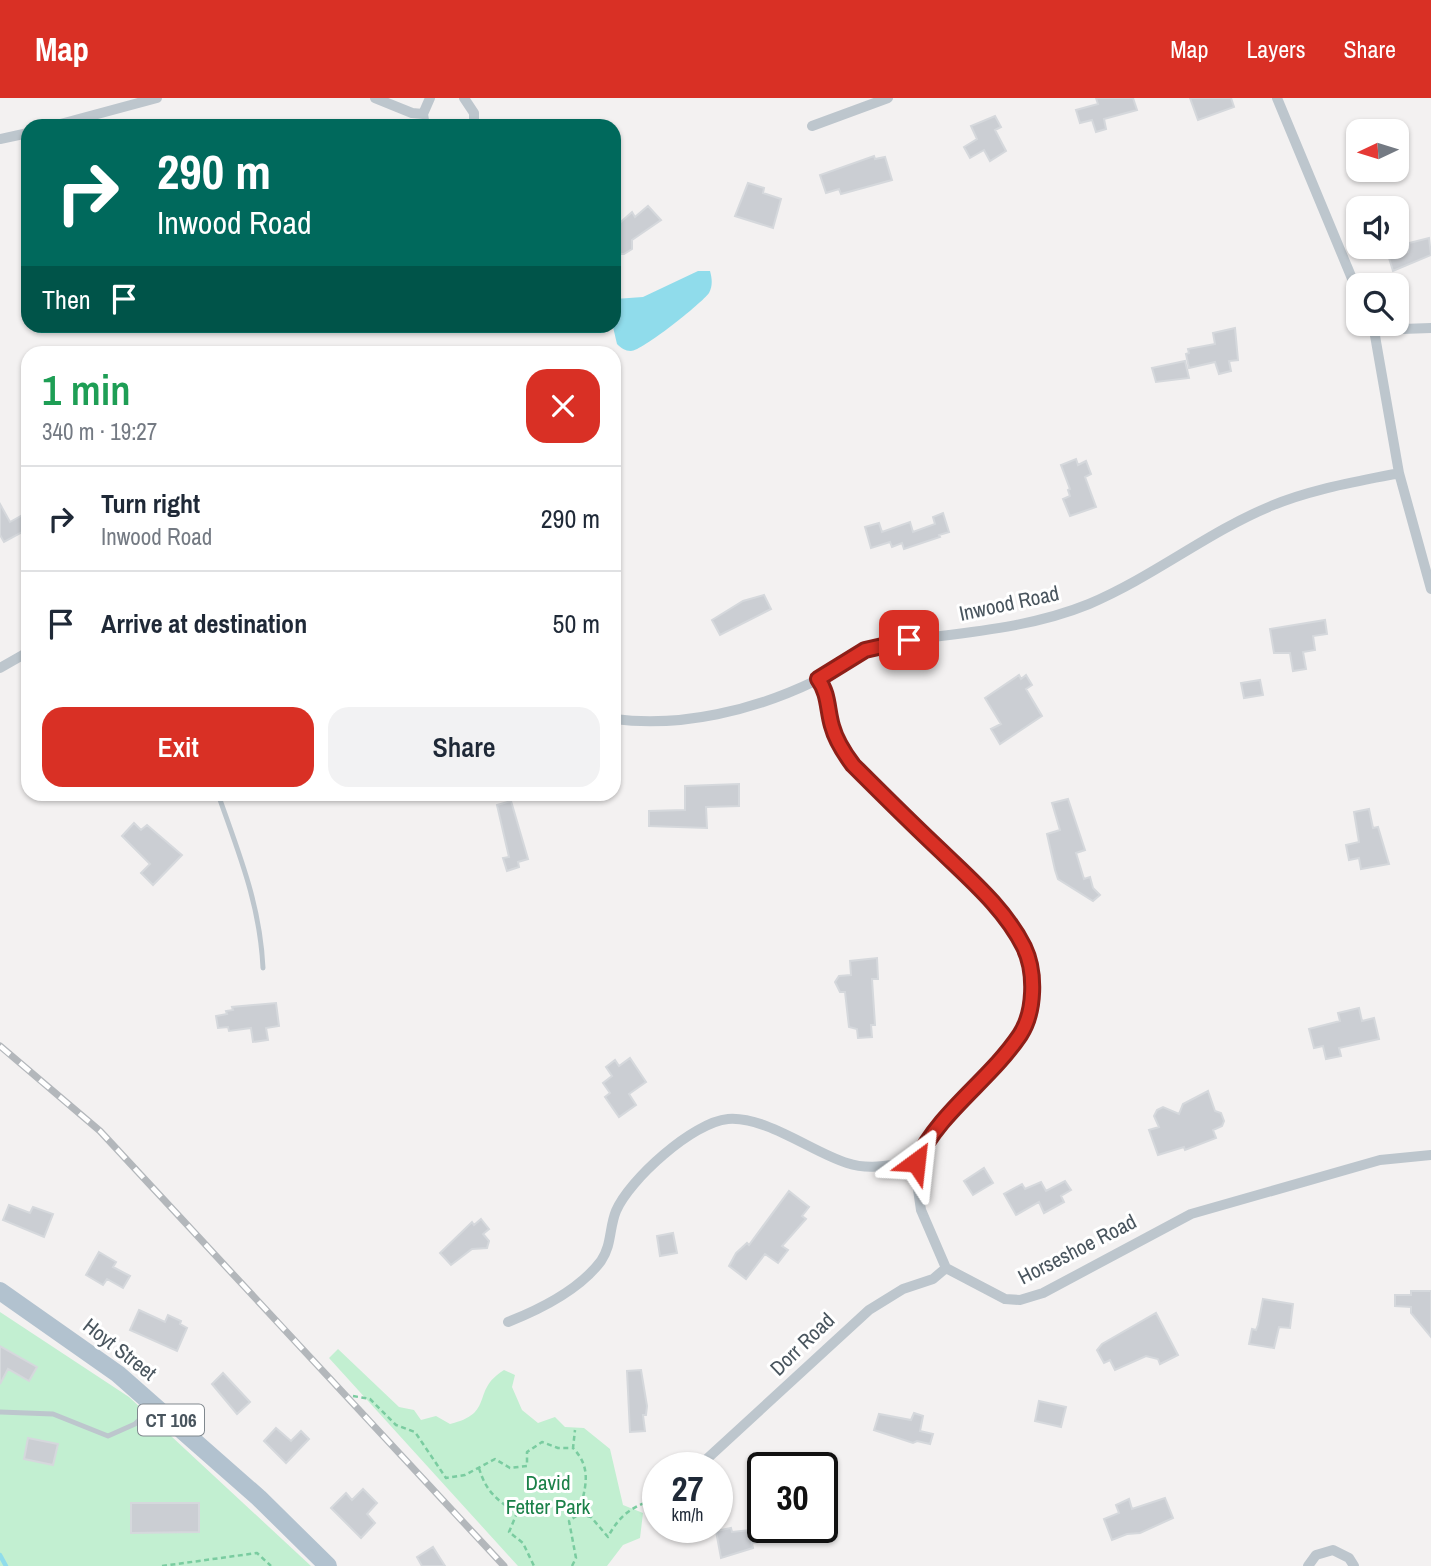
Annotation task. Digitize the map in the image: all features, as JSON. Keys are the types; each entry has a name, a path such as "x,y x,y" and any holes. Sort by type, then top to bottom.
{"main road":[{"name":"Hoyt Street","path":"0,1291 96,1358 154,1405 273,1511 328,1566"}],"street":[{"path":"79,119 157,98"},
{"path":"375,98 422,119"},
{"path":"424,119 430,98"},
{"path":"464,98 474,113 474,119"},
{"path":"812,126 888,98"},
{"path":"1276,98 1350,273"},
{"path":"0,139 21,134"},
{"path":"1409,328 1431,328"},
{"path":"1374,336 1399,473 1431,589"},
{"name":"Inwood Road","path":"621,719 661,720 755,705 818,679 865,650 881,644 989,630 1070,611 1144,578 1269,506 1323,489 1399,473"},
{"path":"0,668 21,656"},
{"path":"818,679 826,690 831,725 839,746 853,765 994,904 1014,931 1030,964 1029,1017 1020,1034 948,1112 925,1143 916,1162 920,1210 946,1268"},
{"path":"508,1322 530,1314 572,1287 599,1263 609,1249 615,1213 632,1185 658,1160 715,1122 729,1119 760,1125 858,1166 882,1167 916,1162"},
{"name":"Horseshoe Road","path":"946,1268 989,1293 1020,1300 1042,1293 1191,1214 1380,1160 1431,1155"},
{"name":"Dorr Road","path":"714,1452 869,1310 903,1289 933,1279 946,1268"},
{"path":"1308,1566 1316,1555 1333,1550 1349,1558 1354,1566"}],"lane":[{"path":"220,801 252,890 261,928 263,968"},
{"path":"0,1412 53,1414 108,1436 135,1424 154,1405"}],"path":[{"path":"353,1396 370,1399 396,1425 415,1433 446,1478 465,1475 495,1459 510,1468 527,1466 527,1452 542,1443 558,1448 573,1448 584,1460 588,1478 579,1514 569,1521 576,1558 572,1566"},
{"path":"573,1448 575,1430"},
{"path":"479,1468 485,1486 492,1496 517,1513 509,1532 523,1543 534,1566"},
{"path":"579,1514 591,1517 608,1537 622,1514 642,1503"},
{"path":"162,1566 257,1553 271,1566"}],"green space":[{"path":"0,1312 129,1397 311,1566 0,1566"},
{"name":"David Fetter Park","path":"338,1349 399,1407 414,1410 421,1420 436,1416 450,1424 473,1414 488,1386 504,1370 515,1375 512,1387 522,1410 538,1423 555,1417 565,1427 584,1428 610,1449 623,1505 642,1513 640,1538 623,1545 607,1566 518,1566 329,1358"}],"water":[{"path":"698,271 710,271 712,285 709,293 659,335 637,349 627,350 617,344 614,333 621,333 621,299 643,297"}],"building":[{"path":"1096,98 1133,98 1137,110 1104,119 1106,129 1096,132 1092,120 1080,123 1076,110 1098,104"},
{"path":"1190,98 1231,98 1234,107 1198,120"},
{"path":"995,116 1001,127 995,130 1006,151 990,161 984,150 970,158 964,147 977,139 971,126"},
{"path":"874,156 875,159 885,157 892,180 841,194 839,189 826,193 820,175"},
{"path":"748,183 764,188 763,193 781,199 773,228 735,216"},
{"path":"648,206 661,220 632,240 632,249 621,254 621,222 632,212 635,217"},
{"path":"1429,238 1431,255 1393,271 1389,259 1409,259 1409,243"},
{"path":"1235,328 1238,360 1229,361 1231,371 1219,374 1215,362 1189,368 1186,354 1189,353 1188,349 1215,344 1213,333"},
{"path":"1185,361 1189,378 1156,382 1152,368"},
{"path":"1076,459 1078,465 1086,461 1091,474 1085,477 1096,507 1070,516 1063,499 1070,496 1070,489 1061,465"},
{"path":"0,504 10,522 21,516 21,533 4,542 0,535"},
{"path":"943,513 949,532 939,535 940,537 904,549 902,543 892,547 890,542 871,548 865,527 879,523 882,532 910,522 913,532 935,524 933,517"},
{"path":"764,595 771,609 720,635 712,620 743,601"},
{"path":"1325,620 1327,634 1313,636 1315,650 1303,652 1306,669 1293,671 1290,653 1274,653 1270,629"},
{"path":"1019,675 1021,679 1026,675 1032,685 1026,689 1042,716 1000,744 991,729 1001,724 985,698"},
{"path":"1260,680 1263,695 1244,698 1241,683"},
{"path":"739,784 739,806 706,807 707,828 649,826 649,811 685,810 685,786"},
{"path":"1068,799 1085,850 1076,853 1084,879 1090,877 1093,888 1100,895 1093,901 1058,879 1055,870 1047,834 1060,830 1052,803"},
{"path":"511,801 528,859 518,862 519,867 507,871 503,858 509,857 497,805"},
{"path":"1369,809 1373,828 1378,827 1389,864 1361,869 1359,858 1349,860 1346,845 1359,842 1354,812"},
{"path":"134,823 141,830 147,825 182,855 153,885 141,873 150,864 122,836"},
{"path":"877,958 878,979 872,979 875,1025 871,1025 872,1037 858,1038 857,1029 849,1027 845,992 840,992 835,982 839,976 851,975 850,961"},
{"path":"276,1003 279,1026 266,1028 268,1040 253,1042 251,1028 229,1031 228,1027 218,1028 216,1016 227,1014 226,1011 233,1010 232,1007"},
{"path":"1359,1008 1362,1021 1374,1018 1379,1039 1339,1048 1341,1056 1326,1059 1323,1046 1314,1048 1309,1029 1340,1021 1338,1013"},
{"path":"630,1058 646,1082 629,1094 636,1105 619,1117 605,1097 610,1093 603,1083 612,1076 606,1067 615,1060 619,1066"},
{"path":"1208,1091 1215,1111 1221,1113 1224,1121 1222,1126 1213,1130 1216,1138 1185,1150 1184,1147 1158,1155 1149,1130 1159,1127 1154,1116 1157,1110 1163,1107 1179,1114 1183,1104"},
{"path":"984,1168 993,1183 973,1195 964,1181"},
{"path":"1065,1181 1071,1190 1061,1196 1064,1202 1044,1213 1039,1202 1016,1215 1004,1194 1022,1184 1025,1189 1041,1182 1046,1191"},
{"path":"789,1191 809,1207 802,1216 806,1219 782,1246 788,1250 778,1263 765,1254 746,1279 729,1266 736,1253 747,1243 749,1245"},
{"path":"9,1205 30,1213 33,1207 53,1214 44,1237 3,1220"},
{"path":"481,1219 489,1229 483,1234 489,1241 487,1248 472,1249 451,1265 440,1253 472,1222 474,1225"},
{"path":"673,1233 677,1253 660,1256 657,1236"},
{"path":"99,1252 116,1262 113,1267 130,1276 123,1288 107,1279 103,1285 86,1275"},
{"path":"1411,1291 1431,1291 1431,1337 1411,1313 1411,1307 1395,1306 1395,1295 1411,1295"},
{"path":"1263,1299 1293,1304 1290,1328 1279,1327 1274,1348 1249,1344 1252,1329 1256,1330 1258,1325"},
{"path":"139,1310 165,1322 168,1315 181,1321 180,1324 187,1328 177,1351 130,1330"},
{"path":"1156,1313 1178,1355 1160,1364 1158,1359 1146,1356 1115,1370 1110,1360 1104,1363 1097,1350 1102,1344"},
{"path":"0,1346 37,1367 29,1381 8,1369 0,1384"},
{"path":"641,1370 647,1406 646,1415 643,1415 645,1431 630,1432 627,1371"},
{"path":"223,1373 250,1402 237,1414 212,1384"},
{"path":"1039,1401 1066,1407 1061,1427 1035,1421"},
{"path":"914,1413 923,1416 920,1431 933,1434 930,1444 917,1441 913,1443 874,1430 879,1414 911,1420"},
{"path":"276,1428 291,1441 301,1431 309,1439 286,1463 264,1441"},
{"path":"28,1438 58,1444 53,1465 24,1459"},
{"path":"363,1489 377,1503 367,1514 375,1523 361,1538 331,1508 346,1493 352,1500"},
{"path":"1165,1498 1173,1518 1140,1533 1127,1534 1112,1540 1104,1519 1119,1513 1116,1505 1129,1499 1132,1509"},
{"path":"131,1503 199,1503 199,1532 131,1533"},
{"path":"747,1530 747,1543 752,1543 753,1548 721,1558 718,1543 733,1543 733,1532"},
{"path":"433,1547 445,1566 422,1566 417,1557"}],"waterway":[{"path":"0,1555 6,1566"}],"railway":[{"path":"0,1046 100,1131 504,1566"}],"route":[{"path":"909,640 881,644 865,650 818,679 826,690 831,725 839,746 853,765 975,884 1004,917 1025,949 1030,964 1031,988 1029,1017 1020,1034 948,1112 925,1143 916,1162"}]}
